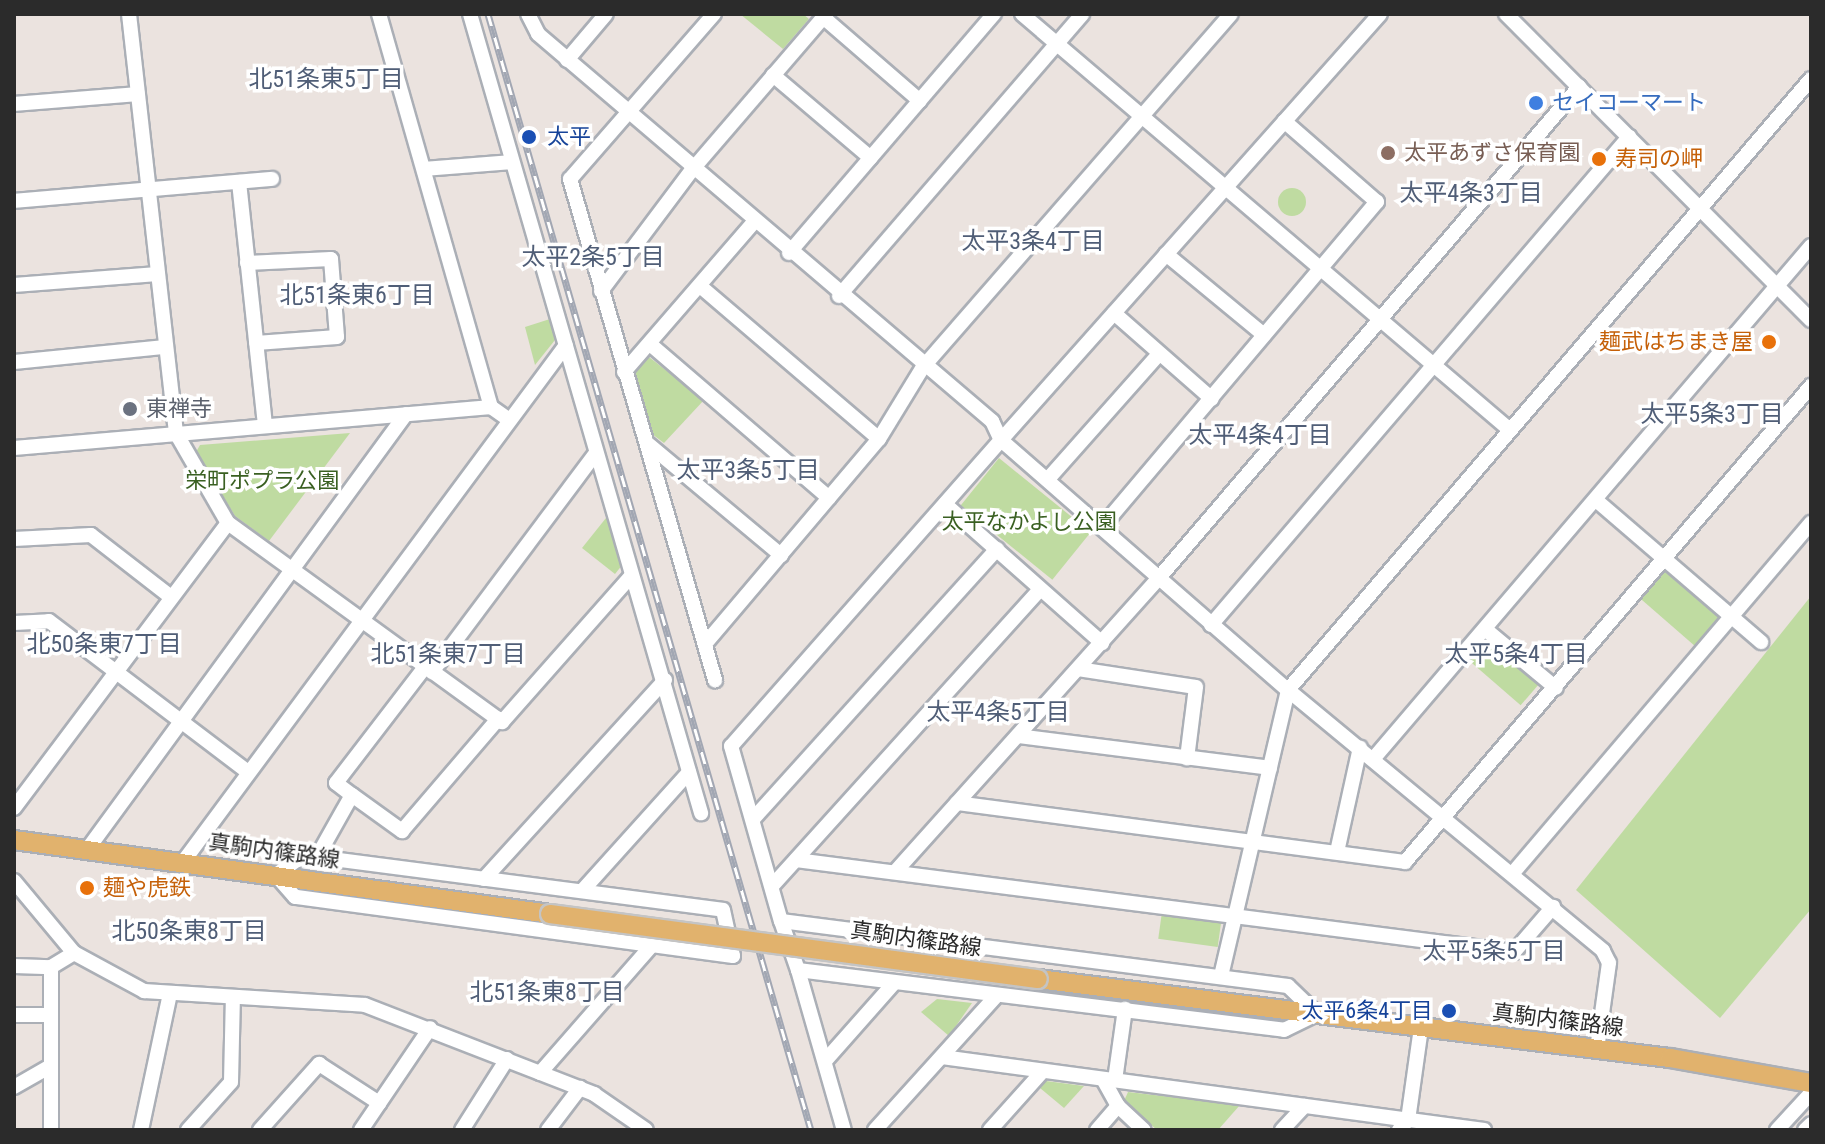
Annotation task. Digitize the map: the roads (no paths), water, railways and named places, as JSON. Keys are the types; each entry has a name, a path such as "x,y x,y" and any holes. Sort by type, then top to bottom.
{"main road":[{"name":"真駒内篠路線","path":"14,840 1038,979 1597,1049 1811,1083"}],"street":[{"path":"129,14 176,433 228,523 502,722 631,576"},
{"path":"379,14 491,407"},
{"path":"470,14 701,813"},
{"path":"528,14 538,34 753,223 923,367 992,421 1001,440 1158,579 1288,690 1446,816 1603,951 1609,963 1597,1049"},
{"path":"567,60 606,14"},
{"path":"714,14 570,179 715,680"},
{"path":"789,253 994,14"},
{"path":"1022,14 1510,430"},
{"path":"839,296 1082,14"},
{"path":"705,644 879,439 923,367 1231,14"},
{"path":"844,1130 731,746 1380,14"},
{"path":"1506,14 1811,320"},
{"path":"601,291 692,170 824,15 920,101"},
{"path":"773,75 871,158"},
{"path":"1221,976 1288,690 1811,79"},
{"path":"895,872 1158,579 1579,87"},
{"path":"14,104 138,94"},
{"path":"1102,527 1377,202 1284,121"},
{"path":"1211,625 1629,137"},
{"path":"424,169 512,162"},
{"path":"14,201 272,179"},
{"path":"239,182 265,426"},
{"path":"624,372 753,223"},
{"path":"1374,758 1811,246"},
{"path":"1166,254 1264,335"},
{"path":"247,263 331,259 337,337 256,343"},
{"path":"14,285 158,274"},
{"path":"700,286 879,439"},
{"path":"1114,313 1212,399"},
{"path":"650,344 829,498"},
{"path":"183,862 507,418 566,345"},
{"path":"14,362 165,347"},
{"path":"1048,479 1159,354"},
{"path":"957,803 1253,839 1405,862 1811,386"},
{"path":"14,448 491,407 507,418"},
{"path":"87,850 295,570 406,414"},
{"path":"647,443 781,555"},
{"path":"498,719 402,831 336,783 429,670 595,454"},
{"path":"1596,500 1761,642"},
{"path":"945,504 1102,643"},
{"path":"14,808 228,523"},
{"path":"1513,873 1811,523"},
{"path":"14,539 91,535 171,597"},
{"path":"753,819 997,549"},
{"path":"772,886 1040,589"},
{"path":"14,623 49,621 248,772"},
{"path":"1485,629 1556,688"},
{"path":"1078,669 1196,687 1187,758"},
{"path":"484,879 665,680"},
{"path":"1018,736 1270,768"},
{"path":"1337,852 1360,747"},
{"path":"582,891 689,772"},
{"path":"317,857 352,795"},
{"path":"317,857 723,910 733,956 295,897 276,875 297,860 317,857"},
{"path":"796,860 1514,952 1553,907"},
{"path":"14,881 74,953 144,991 365,1005 580,1088 646,1130"},
{"path":"781,921 1288,986 1317,1014 1284,1030 1125,1009 995,997 798,970"},
{"path":"540,1073 651,946"},
{"path":"14,966 51,967 74,953"},
{"path":"51,967 47,1015 51,1130"},
{"path":"825,1061 894,983"},
{"path":"141,1130 170,993"},
{"path":"188,1130 231,1082 233,997"},
{"path":"875,1130 995,997"},
{"path":"1125,1009 1109,1080 1118,1106 1144,1130"},
{"path":"14,1015 47,1015"},
{"path":"361,1130 430,1028"},
{"path":"1404,1125 1421,1028"},
{"path":"942,1057 1304,1106 1404,1125 1477,1130"},
{"path":"462,1130 507,1059"},
{"path":"260,1130 319,1064 379,1103"},
{"path":"14,1087 49,1067"},
{"path":"990,1130 1043,1071"},
{"path":"548,1130 580,1088"},
{"path":"1777,1130 1811,1093"},
{"path":"1097,1130 1118,1106"},
{"path":"1282,1130 1304,1106"},
{"path":"1805,1130 1811,1124"}],"railway":[{"path":"488,14 811,1130"}],"place":[{"name":"セイコーマート","path":"1536,103"},
{"name":"太平","path":"529,137"},
{"name":"太平あずさ保育園","path":"1388,153"},
{"name":"寿司の岬","path":"1599,159"},
{"name":"麺武はちまき屋","path":"1769,342"},
{"name":"東禅寺","path":"130,409"},
{"name":"麺や虎鉄","path":"87,888"},
{"name":"太平6条4丁目","path":"1449,1011"}],"district":[{"name":"北51条東5丁目","path":"326,80"},
{"name":"太平4条3丁目","path":"1471,194"},
{"name":"太平3条4丁目","path":"1033,242"},
{"name":"太平2条5丁目","path":"593,258"},
{"name":"北51条東6丁目","path":"357,296"},
{"name":"太平5条3丁目","path":"1712,415"},
{"name":"太平4条4丁目","path":"1260,436"},
{"name":"太平3条5丁目","path":"748,471"},
{"name":"北50条東7丁目","path":"104,645"},
{"name":"北51条東7丁目","path":"448,655"},
{"name":"太平5条4丁目","path":"1516,655"},
{"name":"太平4条5丁目","path":"998,713"},
{"name":"北50条東8丁目","path":"189,932"},
{"name":"太平5条5丁目","path":"1494,952"},
{"name":"北51条東8丁目","path":"547,993"}],"park label":[{"name":"栄町ポプラ公園","path":"262,481"},
{"name":"太平なかよし公園","path":"1029,522"}]}
